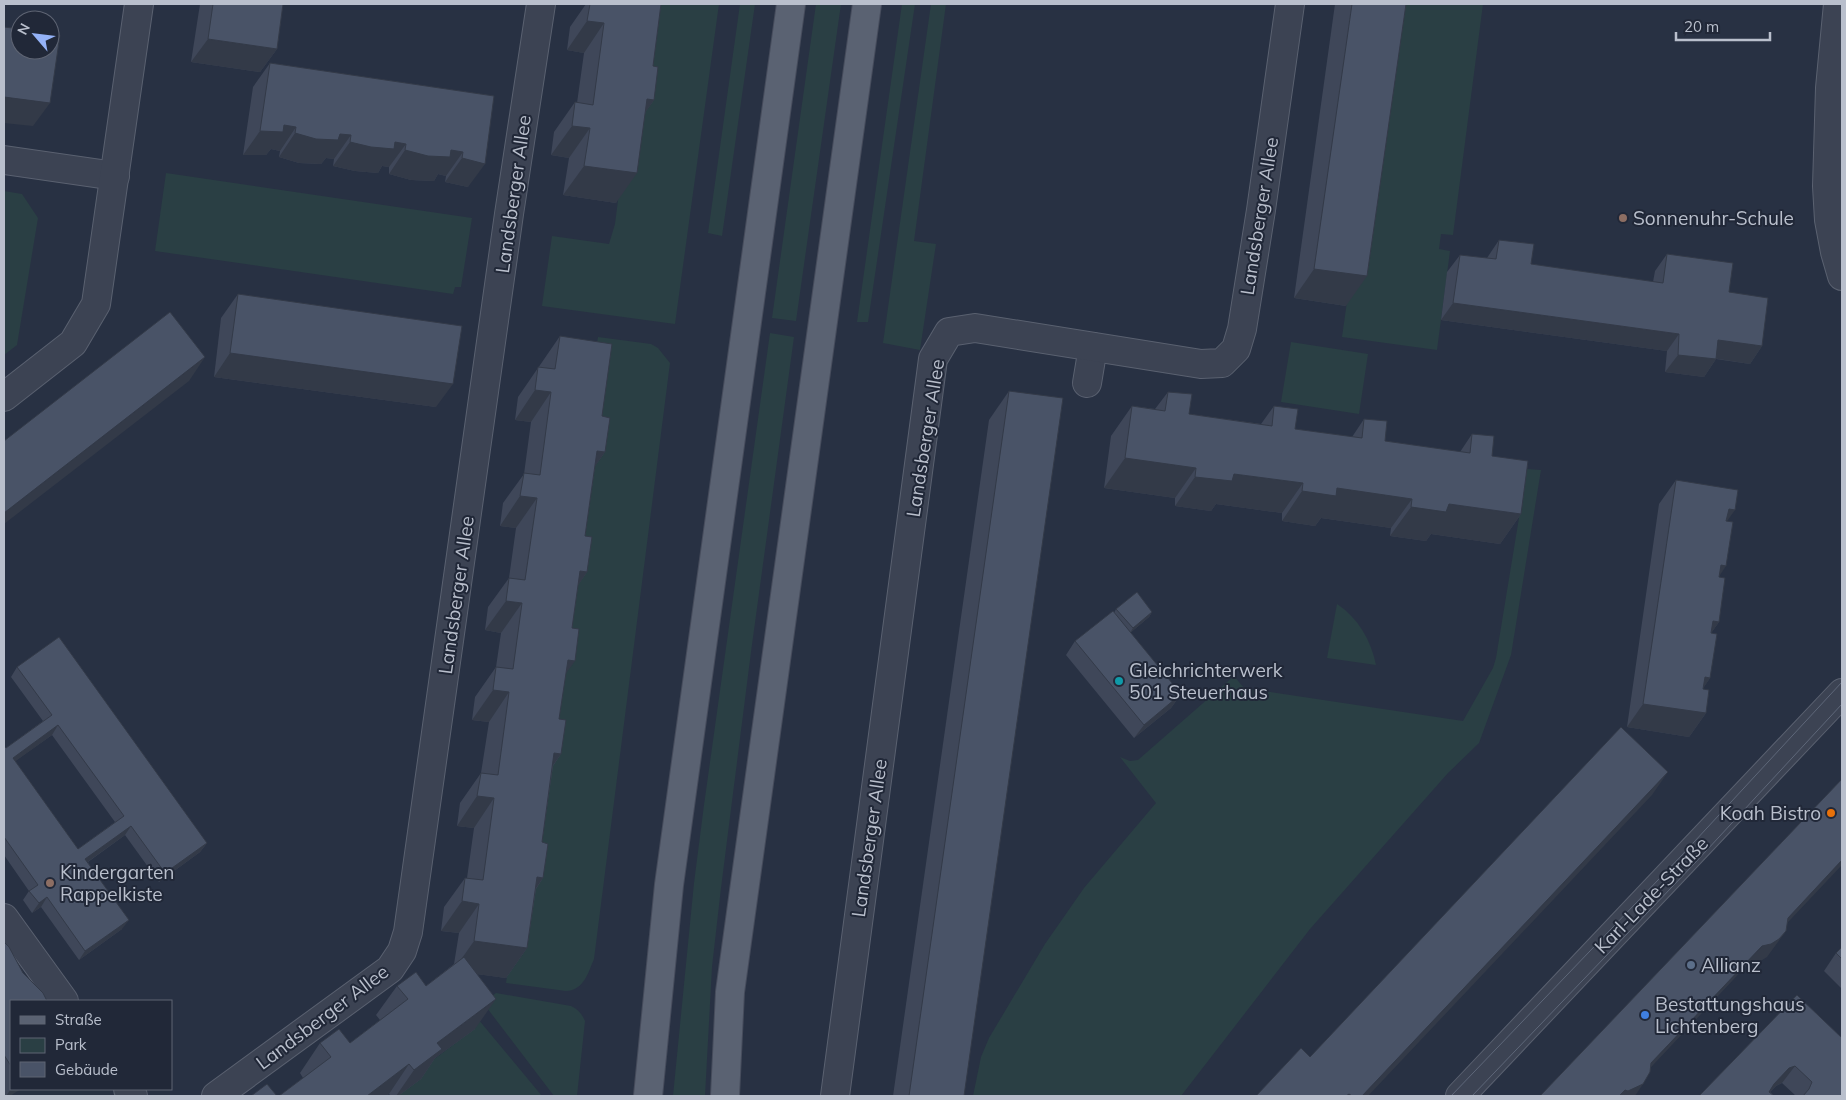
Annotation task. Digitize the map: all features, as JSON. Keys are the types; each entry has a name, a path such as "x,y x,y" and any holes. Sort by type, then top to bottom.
{"main road":[{"path":"648,1096 669,885 791,4"},
{"path":"725,1096 730,992 867,4"}],"street":[{"path":"4,397 73,343 96,304 139,4"},
{"name":"Landsberger Allee","path":"216,1096 390,968 402,951 408,932 509,214 541,4"},
{"name":"Landsberger Allee","path":"835,1096 934,359 949,332 975,328 1201,364 1222,363 1236,349 1242,329 1256,247 1290,4"},
{"path":"1838,4 1830,88 1827,186 1829,220 1842,276"},
{"path":"4,160 115,176"},
{"path":"1088,383 1093,347"},
{"name":"Karl-Lade-Straße","path":"1460,1096 1842,693"},
{"path":"4,918 63,1000"}],"green space":[{"path":"651,4 719,4 675,324 542,306 552,236 609,244 615,224 627,129"},
{"path":"740,4 755,4 722,236 708,233"},
{"path":"816,4 841,4 796,321 772,318"},
{"path":"902,4 915,4 868,322 857,322"},
{"path":"931,4 946,4 914,241 936,244 920,350 883,343"},
{"path":"1389,4 1483,4 1453,235 1441,234 1439,249 1450,251 1437,350 1342,337"},
{"path":"166,173 472,218 461,287 455,287 453,294 155,251"},
{"path":"4,191 22,194 38,218 17,345 4,355"},
{"path":"770,333 794,337 721,888 712,967 705,1096 673,1096 694,883"},
{"path":"598,337 651,344 658,348 670,363 594,959 581,984 577,988 566,991 506,983"},
{"path":"1291,342 1368,354 1359,414 1281,402"},
{"path":"1527,469 1541,470 1511,655 1479,743 1448,773 1310,929 1181,1096 973,1096 981,1057 989,1038 1045,944 1084,888 1156,803 1120,757 1130,761 1138,760 1234,676 1244,688 1463,721 1493,668 1496,658"},
{"path":"1337,604 1351,616 1362,630 1371,647 1376,665 1327,658"},
{"path":"496,993 571,1006 581,1014 585,1021 577,1096 554,1096 487,1008 492,996"},
{"path":"478,1019 542,1096 398,1096 417,1072 474,1029"}],"building":[{"path":"213,4 283,4 277,49 208,39"},
{"path":"590,4 661,4 653,66 658,67 654,100 647,99 637,173 584,166 590,128 572,126 575,102 593,105 604,23 587,21"},
{"path":"1352,4 1406,4 1367,276 1314,269"},
{"path":"4,27 10,28 10,60 56,60 50,103 4,97"},
{"path":"270,63 494,96 485,164 462,158 463,152 451,150 450,157 428,156 405,150 406,144 395,142 394,149 371,147 350,142 351,135 340,134 338,140 316,139 295,133 296,127 284,125 283,132 260,131"},
{"path":"1499,240 1534,244 1531,264 1663,283 1667,254 1733,263 1729,292 1768,298 1762,346 1718,340 1716,359 1678,355 1679,334 1453,303 1460,255 1496,259"},
{"path":"238,294 462,326 453,384 230,353"},
{"path":"170,312 205,357 4,513 4,441"},
{"path":"560,336 612,344 602,416 610,418 605,452 597,451 585,536 592,537 587,572 580,571 572,628 579,629 575,661 568,660 559,719 566,720 561,754 554,753 542,842 548,844 543,878 537,877 527,948 474,941 479,904 462,901 465,878 483,880 494,798 477,796 481,773 498,775 509,692 493,690 496,667 513,669 522,603 506,601 509,578 525,580 537,498 520,496 524,473 540,475 551,392 535,390 538,367 555,369"},
{"path":"1009,391 1063,398 964,1096 909,1096"},
{"path":"1168,392 1192,394 1189,414 1272,426 1274,406 1298,409 1295,429 1362,438 1364,419 1387,421 1385,441 1470,453 1472,434 1494,436 1492,456 1528,461 1521,514 1449,504 1446,512 1411,507 1412,499 1337,488 1336,496 1302,491 1303,483 1234,474 1232,481 1195,477 1196,468 1125,458 1132,406 1165,411"},
{"path":"1676,480 1738,490 1735,510 1729,509 1726,521 1733,522 1726,566 1721,565 1719,577 1725,578 1719,622 1713,621 1711,633 1717,634 1710,678 1705,677 1703,689 1709,690 1706,713 1643,704"},
{"path":"1137,592 1152,612 1133,628 1116,609"},
{"name":"Gleichrichterwerk 501 Steuerhaus","path":"1113,611 1181,694 1144,725 1075,641"},
{"path":"59,637 207,843 165,873 131,826 85,859 129,920 85,951 47,897 39,903 29,891 38,885 4,837 4,746 6,748 52,715 17,667","holes":["58,725 124,816 78,849 13,758"]},
{"path":"1621,727 1668,772 1362,1096 1352,1096 1349,1094 1346,1096 1256,1096 1301,1048 1310,1057"},
{"path":"1842,779 1842,860 1788,918 1786,931 1779,939 1771,944 1762,946 1651,1063 1650,1072 1643,1084 1628,1091 1625,1090 1619,1096 1540,1096"},
{"path":"4,942 9,947 23,973 43,993 46,1000 10,1000 10,1064 4,1055"},
{"path":"1842,947 1842,959 1836,953"},
{"path":"464,957 496,999 437,1043 442,1049 414,1070 409,1064 367,1096 279,1096 331,1057 320,1043 339,1029 350,1043 408,999 397,986 416,972 426,986"},
{"path":"1797,995 1842,1038 1842,1096 1803,1096 1812,1082 1795,1066 1789,1068 1774,1084 1769,1092 1774,1096 1699,1096"},
{"path":"267,1084 277,1096 251,1096"}],"tram line":[{"path":"1451,1096 1682,855 1842,682"},
{"path":"1472,1096 1694,864 1842,704"}],"place":[{"name":"Sonnenuhr-Schule","path":"1623,218"},
{"name":"Gleichrichterwerk 501 Steuerhaus","path":"1119,681"},
{"name":"Koah Bistro","path":"1831,813"},
{"name":"Kindergarten Rappelkiste","path":"50,883"},
{"name":"Allianz","path":"1691,965"},
{"name":"Bestattungshaus Lichtenberg","path":"1645,1015"}]}
